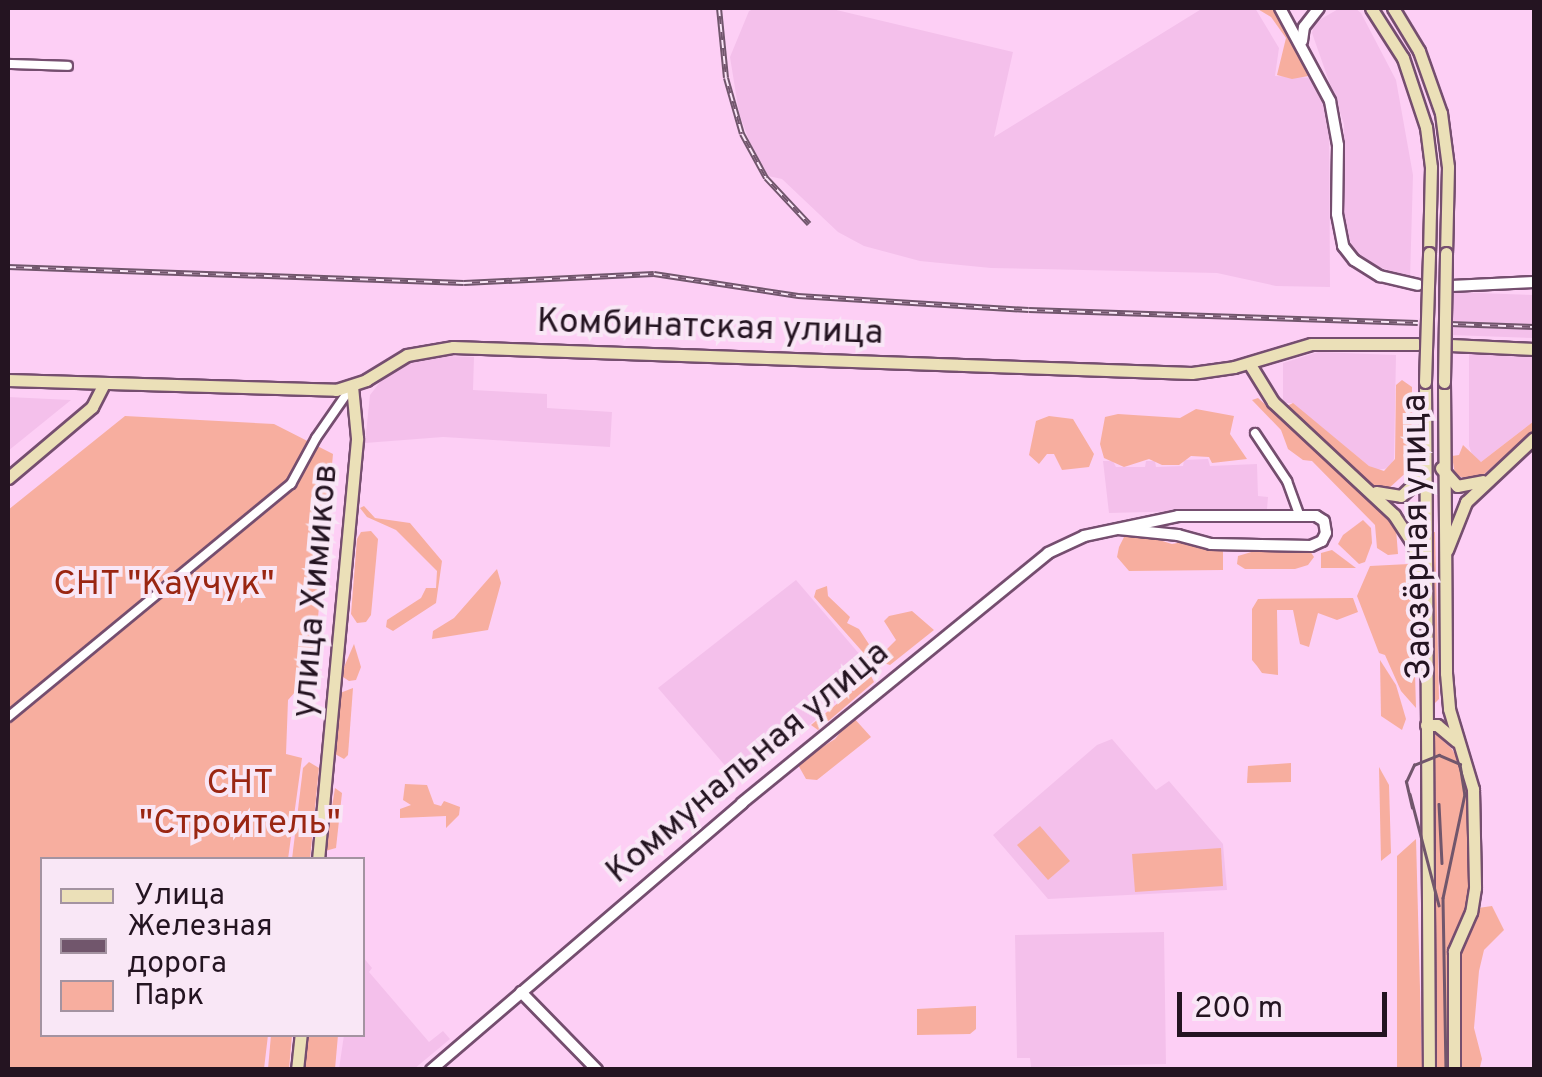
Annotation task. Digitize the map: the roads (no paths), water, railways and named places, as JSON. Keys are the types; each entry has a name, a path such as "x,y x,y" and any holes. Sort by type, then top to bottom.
{"main road":[{"name":"Заозёрная улица","path":"1371,8 1403,58 1426,127 1430,167 1423,460 1429,1070"},
{"name":"Заозёрная улица","path":"1393,8 1419,51 1441,113 1448,166 1442,574 1448,698 1473,788 1475,888 1471,912 1454,951 1454,1070"},
{"name":"Комбинатская улица","path":"8,380 321,391 352,386 407,356 439,347 1192,373 1250,363 1311,344 1417,344"},
{"path":"1450,345 1534,349"},
{"path":"1250,363 1273,402 1372,490 1407,532 1424,587"},
{"path":"8,478 92,406 104,383"},
{"name":"улица Химиков","path":"318,857 357,438 352,386"},
{"path":"1442,574 1458,516 1491,477 1534,438"},
{"path":"1372,490 1392,497 1409,492 1423,460"},
{"path":"1441,468 1450,482 1463,487 1491,477"},
{"path":"1426,700 1429,707 1439,709 1448,698"},
{"path":"1426,725 1437,726 1458,742"},
{"path":"298,1070 301,1037"}],"street":[{"path":"1280,8 1330,101 1335,122 1337,214 1342,246 1354,260 1380,276 1418,285"},
{"path":"1303,47 1304,27 1319,8"},
{"path":"8,64 68,66"},
{"path":"1451,286 1534,282"},
{"path":"8,718 291,484 316,438 352,386"},
{"path":"1255,434 1287,480 1300,516"},
{"name":"Коммунальная улица","path":"431,1070 1019,573 1067,542 1118,530 1178,516 1300,516 1324,521 1322,542 1312,546 1211,544 1193,537 1118,530"},
{"path":"520,992 597,1070"}],"tram line":[{"path":"1412,808 1406,782 1414,765 1439,755 1460,764 1465,794 1443,898 1446,1070"},
{"path":"1410,794 1439,905"},
{"path":"1439,804 1442,863"}],"railway":[{"path":"719,8 726,78 742,134 766,178 809,224"},
{"path":"8,267 464,283 654,274 798,296 1029,310 1418,323"},
{"path":"1450,324 1534,327"}],"park label":[{"name":"СНТ \"Каучук\"","path":"164,585"},
{"name":"СНТ \"Строитель\"","path":"240,804"}]}
